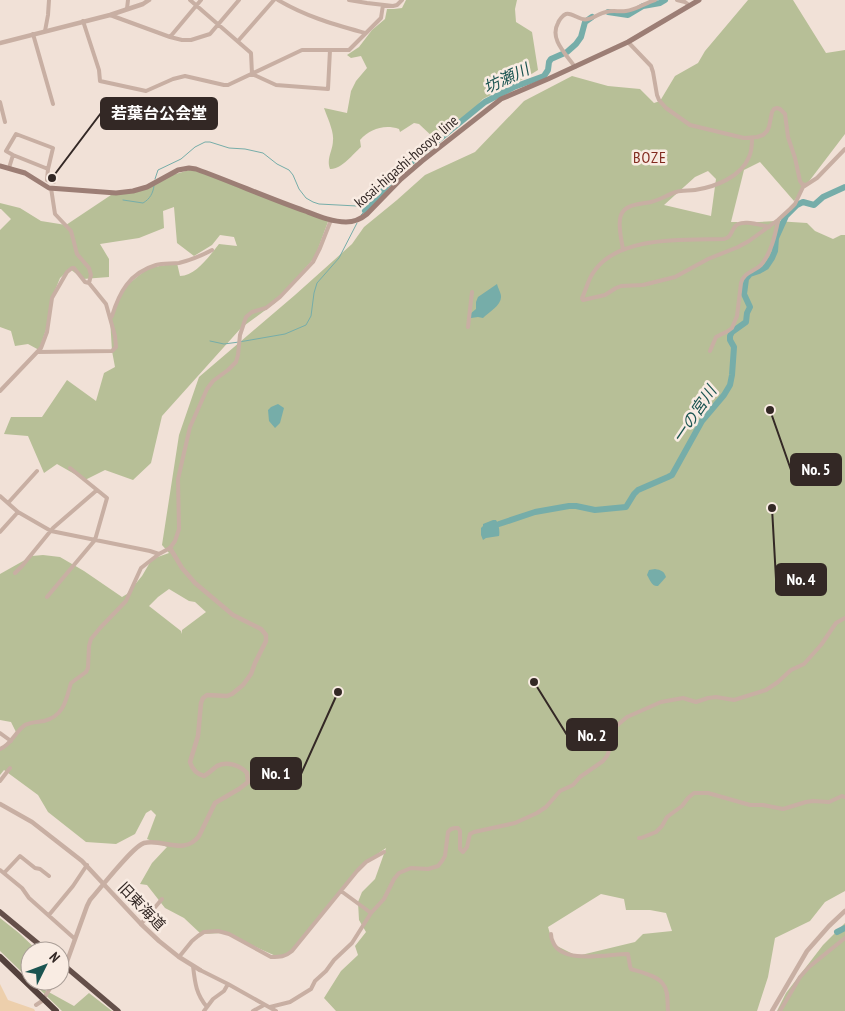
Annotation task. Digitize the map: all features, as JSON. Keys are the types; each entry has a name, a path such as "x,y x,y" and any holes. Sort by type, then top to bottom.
{"highway":[{"path":"0,912 35,941"},
{"path":"0,957 54,1011"},
{"path":"0,962 39,1003 54,1011"},
{"path":"70,970 118,1011"}],"main road":[{"name":"kosai-higashi-hosoya line","path":"0,166 25,172 51,188 116,193 146,187 178,170 193,168 331,220 353,222 362,218 422,161 501,99 576,67 628,42 698,0"}],"street":[{"path":"45,31 49,0"},
{"path":"127,10 128,0"},
{"path":"0,43 110,15 143,4 149,0"},
{"path":"190,0 251,53 252,74"},
{"path":"170,37 201,0"},
{"path":"110,15 182,40 204,37 210,34 239,0"},
{"path":"238,41 276,0 322,21 365,33"},
{"path":"349,0 383,5 397,5 402,0"},
{"path":"576,67 555,37 555,29 563,16 568,14 582,20 588,19 608,11 624,12 632,10 655,0"},
{"path":"677,0 689,5"},
{"path":"83,21 99,70 100,82 146,91 173,79 185,76 224,85 302,50 349,50 381,18 383,5"},
{"path":"33,34 53,104"},
{"path":"628,42 651,66 659,100 666,108 690,125 744,138 752,138 763,135 767,131 774,110 777,108 783,111 800,181 805,186"},
{"path":"252,74 276,85 328,89 330,50"},
{"path":"0,102 5,122"},
{"path":"48,169 6,151 16,134 53,148 47,180 54,182"},
{"path":"623,250 620,217 628,207 660,200 678,192 695,190 720,183 744,166 751,151 752,138"},
{"path":"769,227 740,223 734,227 728,238 658,241 640,244 623,250 608,258 594,271 582,300 605,294 621,286 643,285 675,277 708,259 749,241 769,227 790,210 803,188 817,178 845,149"},
{"path":"9,168 13,155"},
{"path":"51,188 55,214 71,230 77,254 89,268 91,275 89,283"},
{"path":"0,749 11,742 26,725 54,718 63,708 71,683 86,672 88,668 89,646 92,639 126,601 141,568 170,548 175,541 179,529 178,479 190,427 207,389 213,381 236,362 240,335 246,317 252,312 266,308 280,297 313,262 331,220"},
{"path":"710,351 716,338 732,328 737,316 743,278 761,264 767,256 773,244 778,220"},
{"path":"110,318 119,295 127,283 140,272 156,265 177,263 194,258 212,250"},
{"path":"0,391 37,352 45,340 48,332 52,298 67,272 74,268 106,304 116,347 112,351 37,352"},
{"path":"468,327 472,292"},
{"path":"47,597 95,540 107,498 70,468"},
{"path":"8,503 37,471"},
{"path":"15,573 53,528 97,490"},
{"path":"0,496 18,512 51,531 159,554"},
{"path":"0,532 18,512"},
{"path":"70,956 86,906 133,850 142,844 189,845 195,841 215,803 248,782 247,773 240,767 222,764 204,776 196,772 190,762 198,736 203,698 207,695 227,696 243,685 251,674 254,663 266,641 266,635 261,629 233,615 195,583 182,568 170,548"},
{"path":"270,1007 290,1002 311,989 315,981 352,943 371,913 384,899 399,873 411,868 428,869 438,866 445,856 448,832 451,828 458,828 460,831 460,848 463,852 468,847 470,834 537,814 560,791 573,785 580,777 603,761 609,752 607,734 627,717 660,702 675,699 683,698 696,702 716,697 734,700 766,690 791,670 804,664 821,645 836,623 845,618"},
{"path":"0,733 11,742"},
{"path":"0,782 10,768"},
{"path":"639,838 656,832 667,817 682,806 694,793 708,793 750,805 763,805 783,809 806,802 829,802 842,796 845,797"},
{"name":"旧東海道","path":"0,804 32,822 87,865 141,924 179,957 276,1011"},
{"path":"179,957 192,941 204,932 218,931 229,934 271,957 287,955 366,862 384,852"},
{"path":"49,876 20,856 2,872 22,888 29,898 76,939"},
{"path":"49,915 73,886 87,865"},
{"path":"341,891 371,913"},
{"path":"141,924 162,899"},
{"path":"772,1011 807,951 845,911"},
{"path":"551,934 553,944 568,954 589,957 628,954 631,969 659,979 663,983 667,996 668,1011"},
{"path":"780,1011 809,966 845,938"},
{"path":"193,966 197,991 206,1009 213,999 224,991 228,984"},
{"path":"39,1003 48,991"},
{"path":"253,1011 264,1005"}],"green space":[{"path":"406,0 517,0 515,9 516,22 532,32 538,70 483,99 474,109 440,137 435,139 419,124 414,123 400,132 399,129 388,127 378,128 360,140 361,147 347,161 334,169 330,169 329,161 333,136 324,108 347,113 351,91 356,81 367,68 361,56 351,58 347,55 359,47 372,30 385,19 387,9 402,8"},
{"path":"748,0 793,0 826,53 845,50 845,134 794,201 760,162 744,170 731,222 738,222 736,224 776,221 807,223 815,231 833,239 845,235 845,891 825,902 810,921 775,938 768,977 757,1011 336,1011 324,998 341,971 358,955 355,946 366,932 359,920 358,902 362,892 375,879 386,848 366,862 290,953 278,957 224,933 201,934 184,918 165,908 147,885 140,884 152,863 167,847 147,839 156,815 151,810 146,813 135,834 116,844 86,842 48,812 38,795 4,770 0,775 0,748 6,746 17,734 11,722 0,720 0,574 32,556 60,557 122,597 127,594 142,576 152,559 169,553 162,545 179,435 199,377 295,295 352,244 364,227 425,175 475,152 524,101 572,76 608,86 640,89 654,103 660,101 675,76 698,63 705,51","holes":["708,171 716,179 711,216 664,205 695,177","169,589 189,601 195,602 206,612 182,630 182,634 181,631 149,606","601,894 624,899 626,910 650,910 666,913 672,931 643,934 635,942 577,956 553,944 548,927"]},
{"path":"193,169 329,219 315,257 275,303 241,328 162,416 151,463 133,480 105,470 85,480 57,464 44,473 28,436 4,434 11,417 42,417 67,380 96,401 104,373 115,367 110,318 126,286 148,268 177,263 180,276 192,273 219,244 237,246 234,237 220,235 212,245 194,256 177,243 174,207 163,211 164,228 139,238 100,244 109,259 109,277 83,279 70,269 60,278 52,298 50,318 39,350 28,344 15,346 11,331 0,327 0,230 11,219 0,209 0,203 20,208 41,221 66,225 111,195 133,191 165,177"},
{"path":"0,918 27,941 20,941 20,970 0,951"},
{"path":"845,923 845,1011 777,1011 786,993 823,945"},
{"path":"41,991 47,991 74,1006 89,993 112,1011 62,1011"}],"sand":[{"path":"0,984 8,1000 35,1011 0,1011"}],"water":[{"path":"497,284 501,299 497,305 483,318 471,318 470,314 476,309 478,297"},
{"path":"278,404 284,408 280,423 275,428 269,421 268,410"},
{"path":"496,520 498,524 499,536 483,540 481,528 483,524"},
{"path":"649,570 662,571 666,577 658,586 653,584 647,575"}],"waterway":[{"name":"坊瀬川","path":"608,12 628,15 643,6 660,3 665,0"},
{"name":"坊瀬川","path":"365,211 398,173 485,102 514,87 544,76 551,59 567,52 576,44 581,37 585,22 592,17"},
{"path":"155,179 158,170 181,159 195,147 205,142 210,142 229,148 263,153 277,164 289,170 306,198 319,204 357,206 365,211 361,215"},
{"path":"123,200 143,203 151,196 154,186"},
{"name":"一の宮川","path":"499,524 535,512 569,506 595,510 626,507 638,490 672,475 702,421 730,385 734,347 730,336 732,332 746,322 750,307 744,294 746,279 750,274 766,267 775,251 776,238 786,216 797,205 803,202 814,205 823,197 845,187"},
{"path":"210,341 224,344 239,342 285,334 306,325 311,316 317,283 339,258 357,223"},
{"path":"837,932 845,928"}],"place":[{"name":"若葉台公会堂","path":"52,178"},
{"name":"No. 5","path":"770,410"},
{"name":"No. 4","path":"772,508"},
{"name":"No. 2","path":"534,682"},
{"name":"No. 1","path":"338,692"}],"district":[{"name":"BOZE","path":"650,157"}]}
